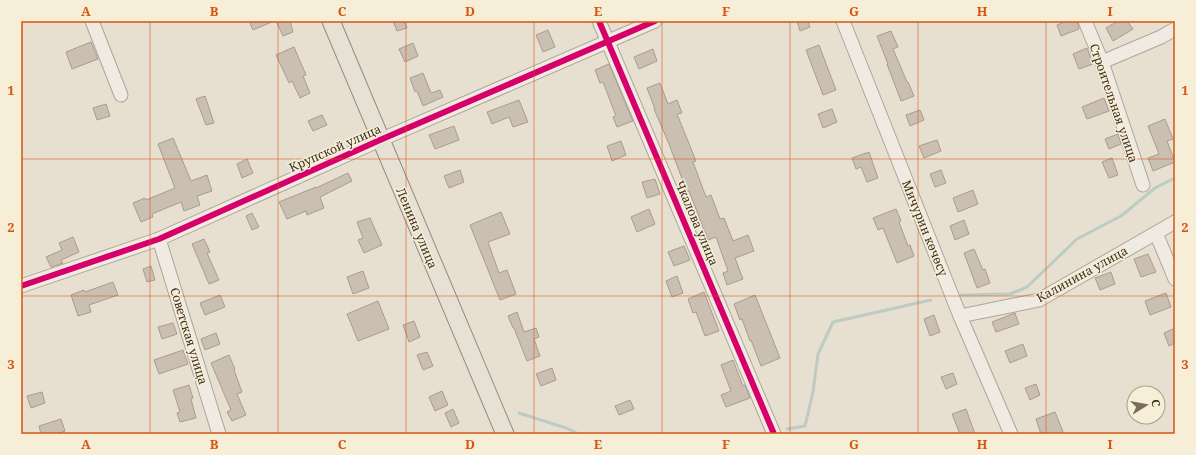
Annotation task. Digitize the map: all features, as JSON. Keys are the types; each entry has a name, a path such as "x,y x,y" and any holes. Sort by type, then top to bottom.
{"main road":[{"name":"Ленина улица","path":"331,21 499,432"}],"street":[{"path":"92,21 121,95"},
{"name":"Чкалова улица","path":"599,21 774,434"},
{"name":"Крупской улица","path":"21,286 159,239 380,140 656,21"},
{"name":"Мичурин көчөсү","path":"843,21 960,316 1011,434"},
{"name":"Строительная улица","path":"1085,21 1102,62 1143,185"},
{"path":"1102,62 1161,37 1175,29"},
{"name":"Калинина улица","path":"960,316 1039,300 1175,222"},
{"path":"1156,233 1175,279"},
{"name":"Советская улица","path":"159,239 219,434"}],"building":[{"path":"249,21 274,21 253,30"},
{"path":"276,21 290,21 293,32 283,36"},
{"path":"393,21 404,21 407,28 397,31"},
{"path":"797,21 808,21 810,27 800,31"},
{"path":"1067,21 1077,21 1079,29 1061,36 1057,25"},
{"path":"1118,21 1127,21 1133,29 1113,41 1106,28"},
{"path":"548,30 555,47 543,52 536,35"},
{"path":"891,31 898,47 893,49 914,96 901,101 877,36"},
{"path":"91,42 98,59 72,69 66,52"},
{"path":"413,43 418,56 405,62 399,49"},
{"path":"819,45 836,90 823,95 806,50"},
{"path":"294,47 306,75 303,76 310,93 300,98 292,81 289,83 276,55"},
{"path":"1087,48 1093,64 1079,69 1073,54"},
{"path":"653,49 657,61 639,69 634,57"},
{"path":"609,64 633,121 617,127 613,117 616,116 603,82 600,83 595,70"},
{"path":"423,73 431,93 440,90 443,97 423,106 417,91 415,92 410,78"},
{"path":"660,83 668,104 677,100 682,113 677,114 696,161 693,162 706,197 711,195 720,219 724,218 733,241 748,235 754,251 735,258 743,279 727,285 723,273 728,271 716,237 708,240 689,191 687,192 647,88"},
{"path":"205,96 214,123 206,125 196,99"},
{"path":"1104,98 1109,111 1087,119 1082,107"},
{"path":"519,100 528,122 513,127 509,117 492,124 487,112"},
{"path":"106,104 110,116 97,120 93,108"},
{"path":"832,109 837,122 823,128 818,114"},
{"path":"920,110 924,120 910,126 906,115"},
{"path":"322,115 327,125 313,131 308,121"},
{"path":"1165,119 1173,139 1167,141 1175,162 1153,171 1148,158 1159,154 1148,126"},
{"path":"454,126 459,140 435,149 429,135"},
{"path":"1118,134 1121,144 1109,149 1105,139"},
{"path":"173,138 191,181 207,175 212,191 197,196 200,205 184,211 181,202 152,214 153,217 141,222 133,203 145,198 146,200 175,188 158,144"},
{"path":"937,140 941,151 924,158 919,146"},
{"path":"621,141 626,155 612,161 607,146"},
{"path":"869,152 878,178 867,182 861,167 856,169 852,158"},
{"path":"1112,158 1118,175 1109,178 1102,162"},
{"path":"247,159 253,173 242,178 237,164"},
{"path":"460,170 464,182 449,188 444,176"},
{"path":"941,170 946,183 935,187 930,174"},
{"path":"348,173 352,181 320,197 324,208 307,215 306,211 287,219 279,202 316,188"},
{"path":"655,179 660,194 647,198 642,182"},
{"path":"973,190 978,204 958,212 953,198"},
{"path":"649,209 655,224 637,232 631,217"},
{"path":"896,209 908,246 910,245 914,256 897,263 883,228 878,230 873,218"},
{"path":"501,212 510,234 488,242 499,273 507,270 516,294 500,300 470,225"},
{"path":"252,213 259,227 252,230 246,216"},
{"path":"370,218 382,245 364,253 358,240 363,238 357,222"},
{"path":"964,220 969,234 955,240 950,226"},
{"path":"73,237 79,252 61,260 63,263 51,267 46,257 62,250 59,243"},
{"path":"204,239 210,252 207,253 219,280 209,284 192,244"},
{"path":"684,246 690,260 674,266 668,252"},
{"path":"974,249 983,270 985,269 990,283 977,288 964,253"},
{"path":"1148,254 1156,272 1141,277 1134,259"},
{"path":"151,266 155,280 147,282 143,269"},
{"path":"363,271 369,288 353,294 347,277"},
{"path":"1111,272 1115,284 1100,290 1095,278"},
{"path":"677,276 683,293 672,297 666,281"},
{"path":"113,282 118,295 89,305 91,312 78,316 71,295 84,290 85,292"},
{"path":"704,292 719,331 705,336 696,312 693,313 688,299"},
{"path":"1166,293 1171,307 1150,315 1145,301"},
{"path":"220,295 225,307 205,315 200,303"},
{"path":"755,295 780,358 761,366 742,319 740,320 734,304"},
{"path":"378,301 389,329 358,341 347,314"},
{"path":"517,312 524,332 536,328 539,337 534,339 540,356 527,361 508,316"},
{"path":"1015,313 1019,324 996,332 992,322"},
{"path":"934,315 940,332 930,336 924,319"},
{"path":"414,321 420,337 409,342 403,325"},
{"path":"173,323 177,334 162,339 158,327"},
{"path":"1175,328 1175,343 1169,346 1164,333"},
{"path":"216,333 220,344 205,350 201,339"},
{"path":"1023,344 1027,356 1010,363 1005,351"},
{"path":"183,350 188,364 159,374 154,360"},
{"path":"427,352 433,366 423,370 417,355"},
{"path":"229,355 242,392 237,394 246,415 232,421 227,412 231,410 211,363"},
{"path":"733,360 743,386 745,385 750,398 726,407 721,395 731,391 721,365"},
{"path":"552,368 556,380 541,386 536,374"},
{"path":"953,373 957,384 946,389 941,377"},
{"path":"1036,384 1040,395 1030,400 1025,388"},
{"path":"189,385 193,398 191,399 196,418 180,422 177,413 180,412 173,390"},
{"path":"442,391 448,405 435,411 429,397"},
{"path":"42,392 45,403 31,408 27,396"},
{"path":"630,400 634,409 619,415 615,406"},
{"path":"453,409 459,423 451,427 445,413"},
{"path":"966,409 975,434 960,434 952,414"},
{"path":"1055,412 1064,434 1041,434 1036,419"},
{"path":"61,419 65,431 56,434 41,434 39,426"}],"waterway":[{"path":"961,295 1010,294 1027,287 1077,239 1121,216 1155,188 1175,178"},
{"path":"787,429 805,426 813,392 818,354 833,322 931,300"},
{"path":"519,413 566,428 579,434"}],"cycle path":[{"path":"599,21 774,434"},
{"path":"21,286 159,239 380,140 655,21"}]}
